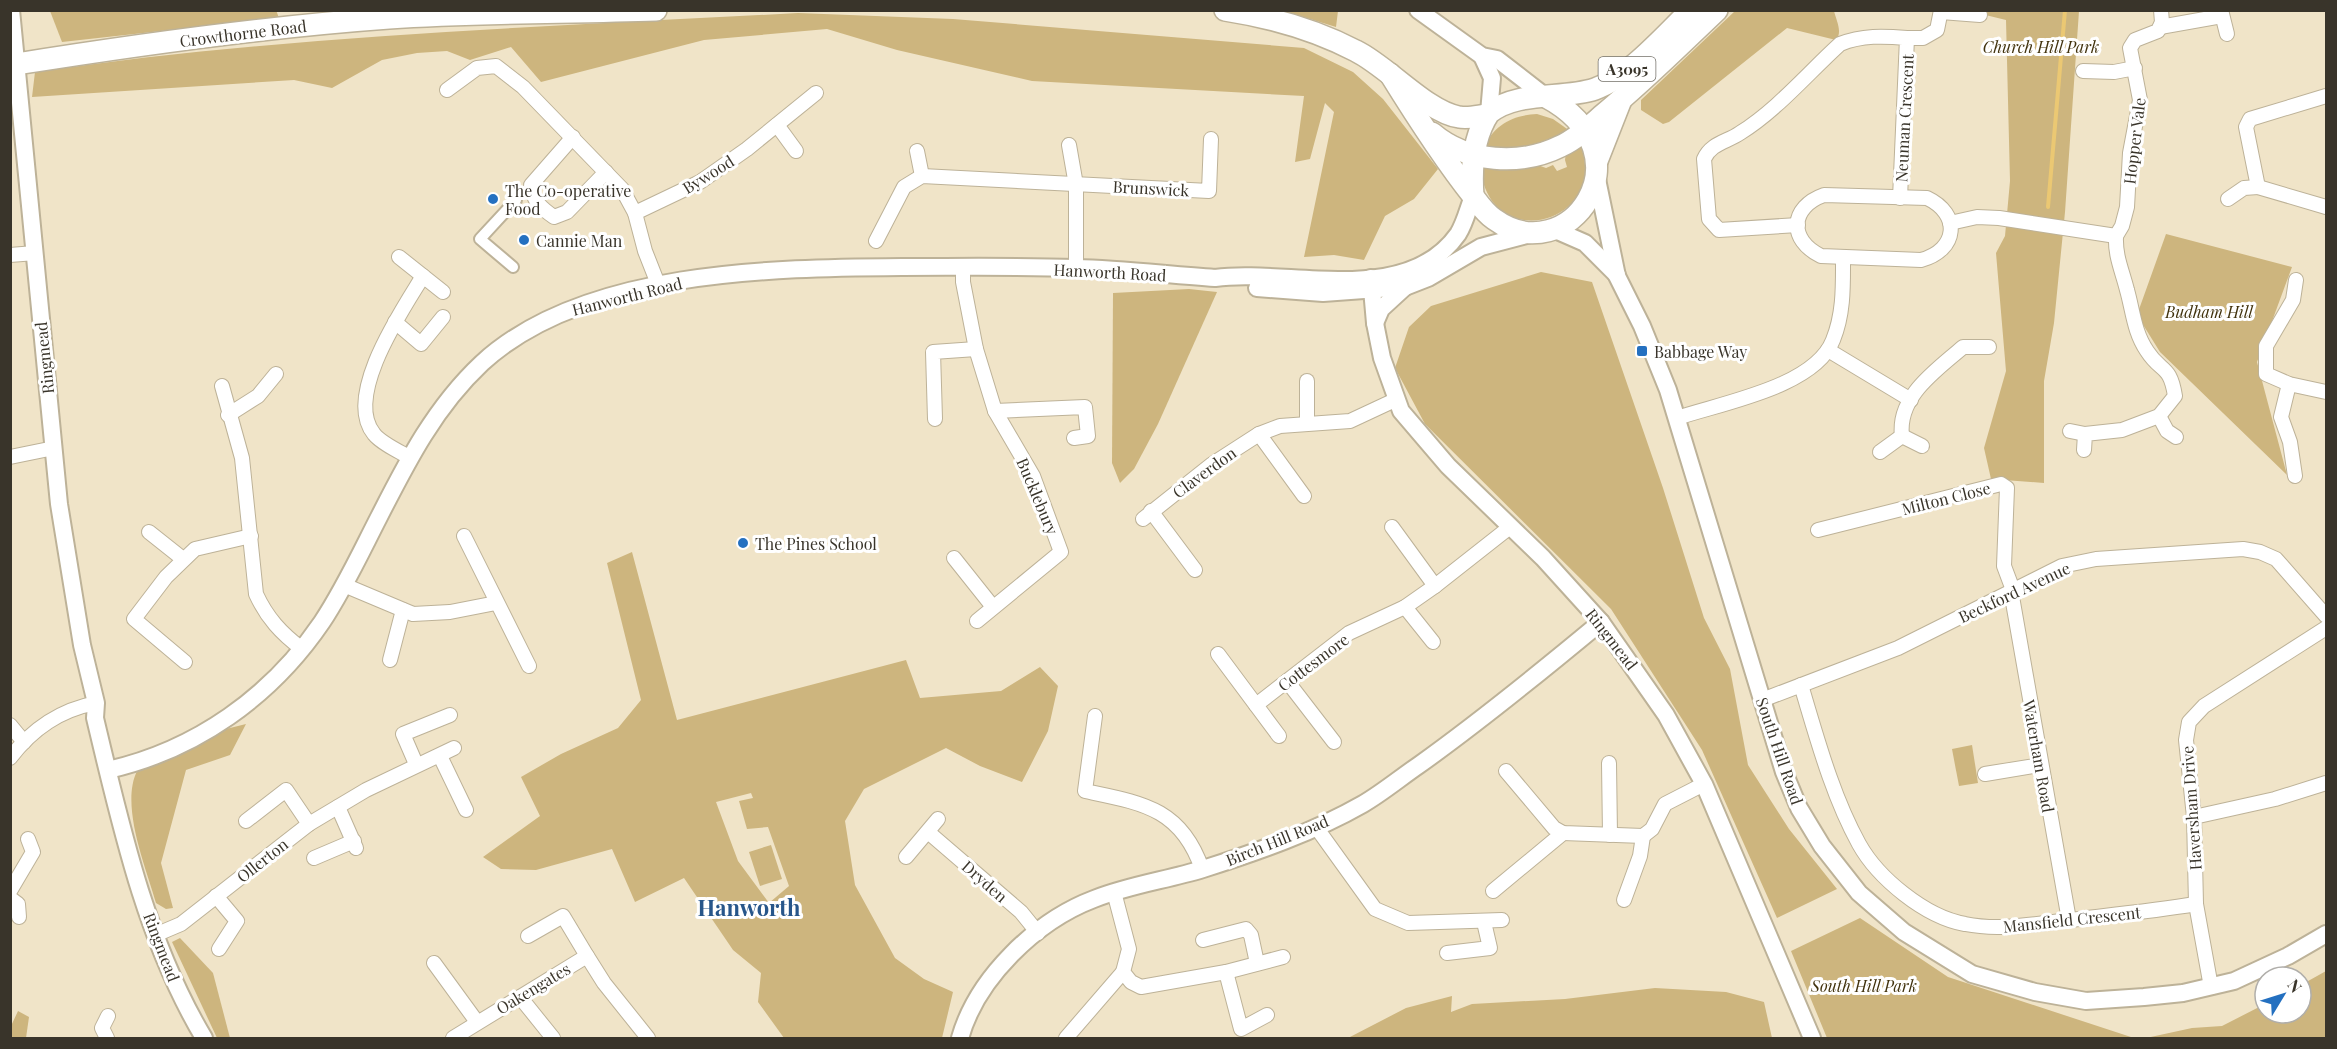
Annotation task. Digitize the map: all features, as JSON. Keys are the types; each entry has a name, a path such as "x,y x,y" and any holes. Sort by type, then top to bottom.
{"main road":[{"name":"Crowthorne Road","path":"14,65 165,42 337,22 455,15 656,10"},
{"name":"A3095","path":"1225,10 1256,16 1315,33 1359,52 1448,114 1465,118 1488,114"},
{"name":"A3095","path":"1546,97 1586,91 1606,84 1633,64 1691,10"},
{"name":"A3095","path":"1418,120 1442,141 1474,155 1501,159 1533,156 1561,146 1621,100 1717,10"},
{"name":"A3095","path":"1390,74 1418,120 1473,196"},
{"path":"1546,97 1563,109 1584,130 1594,147 1597,170 1581,210 1544,231 1512,229 1498,222 1473,196 1474,155 1488,114 1510,102 1546,97"},
{"name":"A3095","path":"1597,170 1621,100"}],"street":[{"path":"1418,10 1482,56 1497,59 1546,97"},
{"path":"2160,10 2160,27"},
{"name":"Neuman Crescent","path":"1798,225 1719,230 1712,225 1707,199 1704,159 1706,154 1712,147 1740,134 1840,44 1880,36 1923,38 1937,30 1941,11 1980,15"},
{"path":"2222,13 2227,34"},
{"name":"Hopper Vale","path":"2116,236 2122,226 2127,207 2130,153 2140,100 2130,53 2133,42 2155,33 2160,27 2222,13"},
{"name":"Ringmead","path":"11,14 14,65 59,504 82,645 96,703 96,718 113,769 121,828 155,935 190,1014 204,1038"},
{"name":"Neuman Crescent","path":"1900,198 1908,38"},
{"path":"1482,56 1492,78 1488,114"},
{"path":"447,90 477,68 496,66 523,87 622,189 634,213 658,284"},
{"path":"2082,71 2114,72 2135,68"},
{"name":"Bywood","path":"634,213 700,182 816,93"},
{"path":"2258,187 2246,124 2250,119 2326,96"},
{"path":"777,125 796,151"},
{"path":"573,137 531,185 532,196 543,209 554,217 567,212 606,172"},
{"name":"Brunswick","path":"922,176 1209,191 1211,139"},
{"path":"1070,145 1076,185 1076,268"},
{"path":"876,241 904,187 922,176 917,151"},
{"name":"South Hill Road","path":"1597,170 1617,276 1642,326 1677,418 1784,772 1799,808 1822,846 1859,893 1904,932 1972,974 2035,992 2086,1001 2144,998 2211,987 2258,971 2326,934"},
{"path":"2228,199 2244,188 2258,187 2326,207"},
{"path":"1824,195 1900,198 1927,198 1937,203 1950,223 1951,235 1945,248 1935,256 1922,260 1821,256 1807,249 1799,238 1800,212 1810,200 1824,195"},
{"name":"Hanworth Road","path":"1372,284 1425,262 1442,250 1459,233 1473,196"},
{"path":"513,267 480,239 516,200"},
{"path":"1950,223 1977,217 1999,218 2116,236 2115,251 2127,289 2134,325 2147,352 2172,377 2175,396 2159,416 2122,430 2085,434 2070,431"},
{"path":"1544,231 1585,243 1617,276"},
{"name":"Hanworth Road","path":"113,769 157,757 204,735 277,678 322,622 344,585 408,458 446,401 496,352 574,307 658,284 804,268 1076,268 1215,278 1235,275 1405,287 1428,278 1481,248 1544,231"},
{"path":"10,255 35,253"},
{"path":"399,257 443,292"},
{"path":"1677,418 1777,387 1803,374 1828,350 1834,339 1842,305 1843,257"},
{"name":"Bucklebury","path":"963,267 963,282 976,349 995,411 1033,476 1063,557 977,621"},
{"path":"408,458 374,434 367,420 364,404 375,362 395,322 423,276"},
{"path":"2296,280 2293,300 2266,346 2266,374 2289,384 2326,392"},
{"name":"Ringmead","path":"1372,284 1375,323 1382,358 1395,400 1422,438 1602,622 1666,715 1704,784 1812,1038"},
{"path":"1375,323 1381,309 1405,287"},
{"path":"395,322 421,344 443,317"},
{"path":"1902,436 1901,428 1911,400 1920,384 1963,347 1989,347"},
{"path":"935,419 933,352 976,349"},
{"path":"1828,350 1911,400"},
{"path":"228,415 258,396 276,374"},
{"path":"1307,381 1307,423"},
{"path":"2289,384 2281,417 2290,442 2295,476"},
{"path":"222,386 228,415 242,458 251,537 252,573 264,613 283,635 302,649"},
{"name":"Claverdon","path":"1195,570 1147,515 1211,465 1259,434 1280,426 1350,421 1395,400"},
{"path":"995,411 1085,407 1088,436 1074,438"},
{"path":"2159,416 2167,431 2176,437"},
{"path":"1259,434 1304,496"},
{"path":"2084,450 2085,434"},
{"path":"1902,436 1922,446"},
{"path":"1880,452 1902,436"},
{"path":"10,457 54,448"},
{"name":"Milton Close","path":"1818,530 2001,484 2007,488 2004,566 2012,591"},
{"path":"1392,527 1435,586"},
{"name":"Cottesmore","path":"1256,705 1349,633 1405,607 1510,527"},
{"path":"149,532 183,559"},
{"path":"464,536 529,666"},
{"path":"185,662 134,619 183,559 195,549 251,537"},
{"name":"Beckford Avenue","path":"1762,700 1898,648 2062,566 2096,559 2242,549 2260,552 2276,559 2326,616"},
{"path":"954,558 993,608"},
{"path":"344,585 413,614 450,612 496,603"},
{"name":"Waterham Road","path":"2012,591 2040,765 2069,920"},
{"path":"1405,607 1433,642"},
{"path":"390,660 403,610"},
{"name":"Birch Hill Road","path":"960,1038 963,1026 992,978 1016,948 1067,911 1114,892 1202,869 1316,827 1364,804 1454,740 1602,622"},
{"name":"Haversham Drive","path":"2211,987 2196,904 2194,817 2186,740 2189,722 2204,706 2326,628"},
{"path":"1218,654 1279,736"},
{"path":"1287,681 1334,742"},
{"name":"Mansfield Crescent","path":"1801,685 1832,782 1859,844 1876,869 1902,893 1929,910 1963,924 1999,928 2196,904"},
{"path":"10,758 24,742 64,711 96,703"},
{"path":"416,764 403,734 450,715"},
{"path":"1085,791 1095,716"},
{"path":"10,725 24,742"},
{"name":"Ollerton","path":"155,935 181,924 309,824 416,764 440,756 454,748"},
{"path":"440,756 466,810"},
{"path":"1609,763 1610,835"},
{"path":"1985,774 2040,765"},
{"path":"1506,771 1554,828 1563,833 1643,836 1652,829 1665,804 1704,784"},
{"path":"2194,817 2326,783"},
{"path":"246,821 282,784 309,824"},
{"path":"1071,789 1142,803 1179,827 1193,844 1202,869"},
{"name":"Ollerton","path":"314,858 355,844 338,807"},
{"path":"906,857 938,819"},
{"path":"1316,827 1375,909 1408,923 1502,920"},
{"name":"Dryden","path":"928,832 1022,912 1038,933"},
{"path":"1493,891 1563,833"},
{"path":"1624,900 1640,856 1643,836"},
{"path":"10,891 33,852 28,839"},
{"path":"1066,1038 1123,972 1129,949 1114,892"},
{"path":"216,896 237,921 219,949"},
{"path":"10,898 18,904 19,917"},
{"path":"528,936 563,916 587,956"},
{"path":"1448,953 1490,948 1484,922"},
{"path":"1203,940 1246,929 1251,935 1257,963"},
{"name":"Oakengates","path":"453,1038 587,956 616,1000 648,1038"},
{"path":"1123,972 1131,982 1141,987 1226,972 1283,957"},
{"path":"434,963 477,1022"},
{"path":"1226,972 1237,1031 1267,1015"},
{"path":"519,997 553,1038"},
{"path":"107,1038 102,1028 108,1016"}],"green space":[{"path":"276,10 279,18 62,42 50,11"},
{"path":"1284,11 1338,11 1336,27"},
{"path":"1735,11 1834,11 1839,33 1836,40 1787,28 1669,122 1663,124 1641,110 1641,100"},
{"name":"Church Hill Park","path":"1969,11 2079,11 2065,212 2054,323 2044,381 2044,483 1991,479 1984,448 2006,371 1996,253 2005,236 2010,181 2006,20"},
{"path":"798,13 953,19 1304,48 1353,72 1383,99 1438,169 1414,199 1385,216 1364,260 1334,255 1304,257 1334,112 1325,103 1310,159 1295,162 1304,96 1032,81 897,50 827,29 704,40 541,82 511,47 470,60 447,51 417,53 382,60 332,88 294,80 32,97 35,72 130,59 416,34"},
{"path":"1537,114 1553,119 1570,131 1523,149 1484,148 1498,127 1520,116"},
{"path":"1580,144 1585,171 1579,193 1564,210 1545,219 1523,220 1503,212 1488,194 1480,164 1535,164 1546,168 1553,165 1557,171 1567,167 1566,152"},
{"name":"Budham Hill","path":"2166,234 2292,267 2257,362 2287,475 2160,352 2137,315"},
{"path":"1541,272 1592,282 1663,488 1704,618 1730,669 1748,765 1789,829 1837,889 1777,918 1702,750 1611,609 1425,424 1395,368 1409,327 1431,306"},
{"path":"1189,289 1217,292 1158,424 1134,469 1120,483 1112,463 1113,293"},
{"path":"632,552 677,720 906,660 920,698 1001,691 1040,667 1058,686 1048,731 1022,782 980,766 946,748 864,789 845,821 855,885 895,958 924,979 953,992 942,1038 784,1038 758,1002 761,973 733,950 684,878 635,902 612,849 536,870 501,869 483,857 540,816 521,777 561,754 618,728 641,700 607,563","holes":["751,793 753,798 739,801 747,829 768,827 789,886 769,903 738,861 716,802"]},
{"path":"246,724 230,755 186,770 161,863 173,908 166,909 156,903 136,837 131,801 137,771 222,730"},
{"path":"1972,745 1978,783 1959,786 1952,749"},
{"path":"771,845 782,879 760,886 749,852"},
{"name":"South Hill Park","path":"1860,918 1948,977 2131,1037 2146,1038 1827,1038 1791,951"},
{"path":"180,938 213,973 230,1038 217,1038 172,942"},
{"path":"2326,971 2326,1038 2146,1038 2192,1028 2222,1026 2253,1010 2253,1025 2313,1025 2313,978"},
{"path":"1655,988 1726,992 1764,1002 1772,1038 1348,1038 1406,1008 1452,996 1451,1012 1472,1004 1565,999"},
{"path":"18,1011 29,1017 26,1038 11,1038 11,1026"}],"waterway":[{"path":"2048,207 2065,10"}],"place":[{"name":"The Co-operative Food","path":"493,199"},
{"name":"Cannie Man","path":"524,240"},
{"name":"Babbage Way","path":"1642,351"},
{"name":"The Pines School","path":"743,543"}],"district":[{"name":"Hanworth","path":"749,907"}]}
